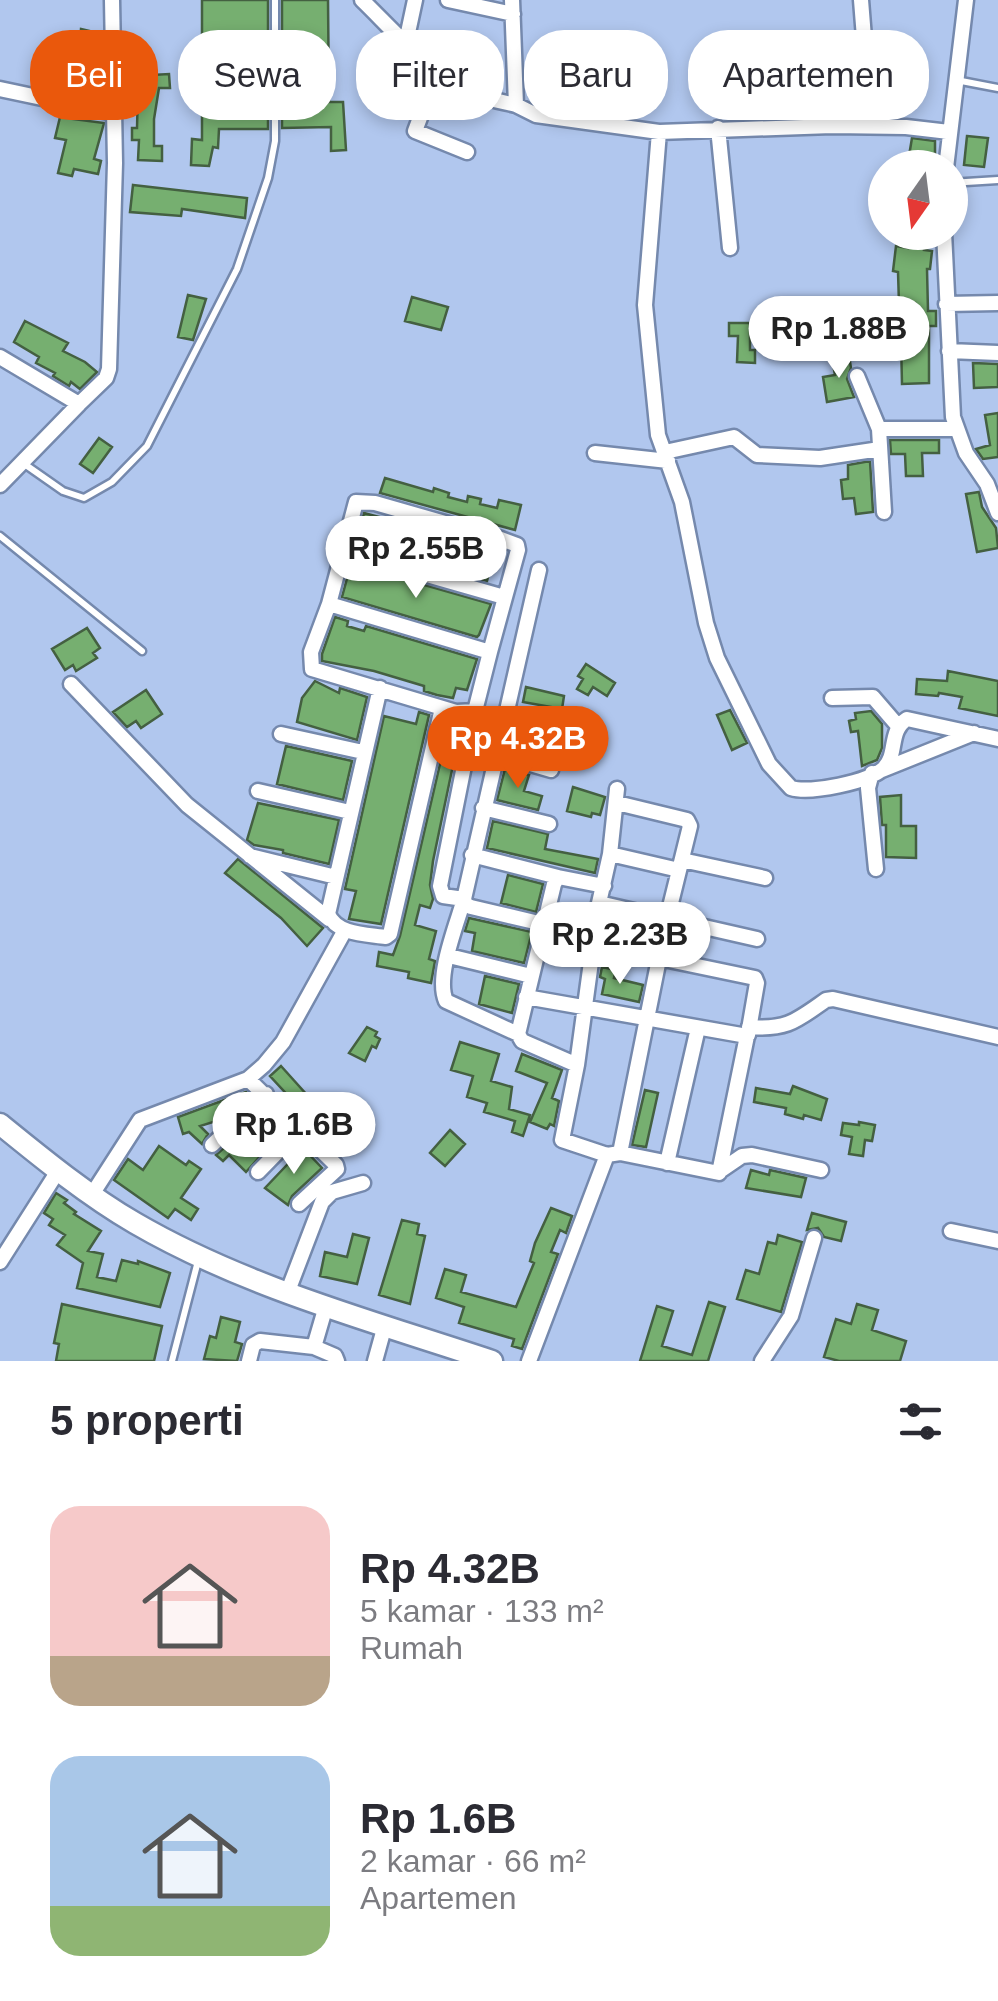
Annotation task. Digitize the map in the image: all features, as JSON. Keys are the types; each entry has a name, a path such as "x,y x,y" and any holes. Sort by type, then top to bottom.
{"street":[{"path":"112,0 112,30"},
{"path":"362,0 393,30"},
{"path":"409,30 415,0"},
{"path":"448,0 513,7 516,105"},
{"path":"861,0 870,126"},
{"path":"948,150 966,0"},
{"path":"0,89 30,95"},
{"path":"504,102 536,115 659,132 870,126 949,132"},
{"path":"0,485 106,378 109,369 113,120"},
{"path":"420,120 416,131 467,152"},
{"path":"718,128 730,248"},
{"path":"659,132 645,304 656,420 682,502 706,623 717,658 770,764 784,783 801,791 831,787 975,733"},
{"path":"944,250 956,429 998,513"},
{"path":"946,304 998,303"},
{"path":"949,351 998,354"},
{"path":"0,358 79,404"},
{"path":"858,376 879,429 884,512"},
{"path":"879,429 956,429"},
{"path":"595,452 667,457 734,437 754,454 800,459 880,449"},
{"path":"475,711 464,714 310,666 355,503 392,508 517,545 475,711 440,890 443,896 464,899 472,907 544,924"},
{"path":"343,550 504,596"},
{"path":"539,570 442,985 446,1001 577,1065"},
{"path":"329,604 490,652"},
{"path":"71,684 187,805 246,855 345,930 386,937 390,934 442,708"},
{"path":"329,919 380,688"},
{"path":"832,698 873,696 898,726"},
{"path":"876,868 868,788 888,760 898,726 912,718 998,739"},
{"path":"280,734 363,752"},
{"path":"496,754 551,770"},
{"path":"258,791 350,812"},
{"path":"529,1361 613,1154 690,826 687,820 617,796 562,1140 565,1144 613,1154 716,1174 747,1155 820,1170"},
{"path":"483,808 549,824"},
{"path":"610,854 764,878"},
{"path":"246,855 336,877"},
{"path":"472,855 604,886"},
{"path":"518,1034 551,891 558,877"},
{"path":"600,903 756,938"},
{"path":"91,1196 140,1120 248,1079 283,1042 345,930"},
{"path":"449,956 531,976"},
{"path":"659,958 755,978 757,983 720,1170"},
{"path":"526,997 698,1028 748,1031 790,1025 830,998 998,1037"},
{"path":"667,1164 698,1028"},
{"path":"248,1079 337,1169 298,1204"},
{"path":"212,1145 266,1094"},
{"path":"0,1124 91,1196 138,1225 200,1255 326,1306 492,1361"},
{"path":"258,1172 300,1128"},
{"path":"0,1262 58,1171"},
{"path":"288,1291 322,1202 332,1192 363,1183"},
{"path":"951,1231 998,1241"},
{"path":"762,1361 791,1316 814,1238"},
{"path":"314,1347 326,1306"},
{"path":"375,1361 385,1325"},
{"path":"249,1361 253,1345 260,1341 314,1347 335,1356 337,1361"}],"lane":[{"path":"22,463 63,492 84,498 112,482 147,446 228,293 268,178 276,118 275,0"},
{"path":"956,80 998,88"},
{"path":"968,182 998,180"},
{"path":"0,536 142,651"},
{"path":"172,1361 200,1255"}],"building":[{"path":"202,0 268,0 268,30 202,30"},
{"path":"282,0 328,0 328,30 282,30"},
{"path":"169,74 170,88 159,88 158,94 158,75"},
{"path":"336,102 343,102 346,150 331,151 331,127 282,128 282,120 336,120"},
{"path":"59,120 104,123 94,159 101,161 98,174 74,169 72,176 58,173 66,140 55,138"},
{"path":"137,120 154,120 154,146 162,146 162,161 138,160 139,140 132,140 132,128 137,128"},
{"path":"202,120 268,120 268,129 219,129 218,148 213,147 209,166 191,165 192,139 202,140"},
{"path":"967,136 988,138 984,167 968,165"},
{"path":"912,138 935,141 935,150 910,150"},
{"path":"133,185 247,198 245,218 182,209 181,216 130,212"},
{"path":"896,250 932,251 927,269 928,311 936,311 936,326 929,326 929,383 902,384 901,340 915,340 915,303 899,304 898,272 893,271"},
{"path":"188,295 206,299 193,340 178,337"},
{"path":"412,297 448,307 441,330 405,321"},
{"path":"25,321 68,343 63,351 97,372 80,389 53,376 55,373 36,363 39,357 14,342"},
{"path":"729,323 750,323 750,350 755,350 755,363 737,362 738,336 729,336"},
{"path":"849,356 851,368 847,379 854,397 827,402 823,377 835,375 832,358"},
{"path":"973,363 998,364 998,387 974,388"},
{"path":"998,413 998,457 983,459 976,449 990,445 985,415"},
{"path":"99,438 112,447 93,473 80,464"},
{"path":"890,440 939,440 939,453 922,453 923,476 906,476 905,454 891,454"},
{"path":"870,461 873,512 856,514 854,498 843,499 841,480 848,479 848,465"},
{"path":"385,478 433,492 434,488 467,502 468,496 481,499 480,504 497,508 499,500 521,505 515,530 380,493"},
{"path":"979,492 982,507 996,528 998,548 977,552 966,494"},
{"path":"364,513 495,548 487,581 356,544"},
{"path":"351,564 491,604 479,635 342,597"},
{"path":"335,617 348,621 347,626 364,631 366,626 477,659 467,690 456,688 453,698 437,695 424,691 424,686 374,671 322,661"},
{"path":"87,628 100,648 93,653 97,658 76,671 73,665 65,670 52,649"},
{"path":"586,664 615,683 607,696 593,687 588,695 577,689 583,679 578,676"},
{"path":"948,671 998,681 998,716 959,708 962,697 916,694 917,679 947,681"},
{"path":"315,681 339,693 340,688 367,697 357,740 297,722 302,698"},
{"path":"526,687 564,696 562,709 523,702"},
{"path":"146,690 162,714 141,728 136,721 127,727 113,712"},
{"path":"730,710 747,743 732,750 717,715"},
{"path":"871,711 882,724 882,748 877,760 862,766 858,731 851,732 849,721 856,719 855,713"},
{"path":"419,712 429,715 381,924 349,919 356,891 345,889 384,716 416,724"},
{"path":"517,719 540,724 532,753 511,747"},
{"path":"450,721 462,722 433,861 433,899 430,908 420,905 415,925 436,931 429,959 435,961 431,983 408,978 409,972 377,966 379,952 393,955 400,936"},
{"path":"286,746 352,761 343,800 277,784"},
{"path":"505,769 529,775 524,791 542,796 538,810 497,800"},
{"path":"573,787 605,797 600,815 592,813 591,817 567,811"},
{"path":"901,795 901,826 916,826 916,858 886,857 886,825 882,825 880,797"},
{"path":"258,803 339,820 329,864 247,840"},
{"path":"493,821 548,834 545,849 598,859 595,873 487,848"},
{"path":"238,859 323,928 307,946 281,918 225,873"},
{"path":"508,875 543,884 536,912 501,903"},
{"path":"469,918 532,932 524,963 472,951 475,933 465,931"},
{"path":"602,967 616,970 614,978 643,985 639,1002 602,994"},
{"path":"485,976 519,984 512,1013 479,1004"},
{"path":"367,1027 377,1032 375,1036 380,1039 365,1061 349,1053"},
{"path":"460,1042 499,1054 491,1081 512,1087 509,1109 530,1115 523,1136 512,1132 515,1121 484,1112 487,1103 467,1097 473,1076 451,1070"},
{"path":"522,1054 562,1070 552,1098 559,1101 554,1126 550,1124 547,1129 530,1122 547,1083 516,1071"},
{"path":"281,1066 316,1105 306,1115 270,1076"},
{"path":"793,1086 827,1099 821,1120 804,1115 803,1119 785,1114 786,1108 754,1102 756,1088 790,1094"},
{"path":"645,1090 658,1093 646,1147 632,1145"},
{"path":"246,1092 249,1095 226,1118 200,1126 208,1134 202,1144 189,1132 183,1134 178,1117"},
{"path":"265,1111 284,1130 246,1172 229,1155 223,1161 216,1155"},
{"path":"843,1123 875,1125 872,1141 865,1140 863,1156 849,1154 852,1137 841,1135"},
{"path":"450,1130 465,1144 445,1166 430,1153"},
{"path":"159,1146 186,1165 189,1161 201,1169 181,1198 198,1209 191,1220 175,1209 168,1218 114,1180 128,1159 143,1170"},
{"path":"303,1148 322,1168 292,1196 288,1205 265,1188"},
{"path":"751,1170 806,1178 801,1197 746,1188"},
{"path":"56,1193 67,1200 64,1203 74,1214 101,1231 88,1251 103,1254 97,1277 116,1281 122,1260 138,1261 170,1273 160,1307 77,1288 83,1263 57,1245 65,1235 49,1225 53,1219 44,1213"},
{"path":"551,1208 572,1216 566,1233 560,1230 551,1252 558,1254 522,1349 512,1346 514,1339 459,1323 464,1307 436,1298 445,1269 466,1275 461,1292 516,1307 534,1263 530,1261 535,1243"},
{"path":"812,1213 846,1222 841,1241 824,1237 818,1228 807,1230"},
{"path":"402,1220 419,1224 417,1234 425,1236 410,1304 379,1295"},
{"path":"353,1234 369,1238 357,1284 320,1276 325,1252 347,1257"},
{"path":"778,1235 802,1242 781,1312 737,1299 746,1270 759,1274 768,1242 776,1244"},
{"path":"709,1302 725,1307 708,1361 640,1361 657,1306 673,1311 662,1346 692,1355"},
{"path":"62,1304 162,1326 154,1361 56,1361 59,1344 54,1343"},
{"path":"857,1304 878,1310 872,1330 906,1341 900,1361 839,1361 824,1357 836,1319 851,1324"},
{"path":"221,1317 240,1322 235,1342 242,1344 237,1361 204,1359 210,1336 216,1338"}]}
